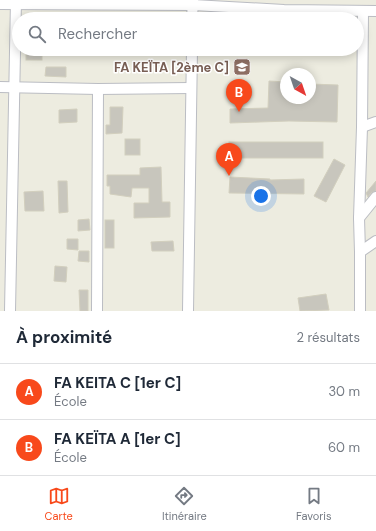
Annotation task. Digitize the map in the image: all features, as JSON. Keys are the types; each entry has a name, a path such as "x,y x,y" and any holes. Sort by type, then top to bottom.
{"street":[{"path":"284,5 293,0"},
{"path":"16,2 16,12"},
{"path":"0,4 16,2 193,2 284,5 376,11"},
{"path":"192,12 193,2"},
{"path":"10,311 15,56"},
{"path":"188,311 192,56"},
{"path":"360,311 359,218 363,56"},
{"path":"0,87 192,88"},
{"path":"97,311 98,88"},
{"path":"362,127 376,122"},
{"path":"359,218 376,197"},
{"path":"360,252 376,241"},
{"path":"360,252 376,251"}],"building":[{"path":"26,56 42,56 42,60 26,60"},
{"path":"46,67 66,67 66,77 45,76"},
{"path":"269,81 280,82 280,104 316,104 316,84 338,85 337,122 289,121 230,123 230,109 268,108"},
{"path":"110,107 123,107 122,133 106,134 106,125 110,125"},
{"path":"77,109 77,122 59,123 59,110"},
{"path":"125,139 140,139 140,155 125,155"},
{"path":"229,142 323,142 323,158 229,158"},
{"path":"334,159 345,165 326,202 314,196"},
{"path":"161,167 162,202 170,202 170,217 134,218 134,203 149,203 149,188 132,188 131,197 110,194 110,186 107,186 107,175 140,175 140,168"},
{"path":"230,177 270,180 304,179 304,194 229,193"},
{"path":"58,181 67,181 68,212 59,213"},
{"path":"376,181 376,191 371,193 368,197 366,193"},
{"path":"43,191 44,211 25,211 24,192"},
{"path":"89,219 90,230 78,231 78,220"},
{"path":"105,220 114,220 114,248 105,248"},
{"path":"67,239 78,239 78,250 67,249"},
{"path":"173,241 174,251 152,251 151,242"},
{"path":"79,251 89,251 89,262 78,261"},
{"path":"55,266 67,267 66,282 54,281"},
{"path":"79,290 88,290 88,311 80,311"},
{"path":"326,294 329,310 300,311 298,298"}],"place":[{"name":"FA KEÏTA [2ème C]","path":"242,67"},
{"name":"FA KEÏTA A [1er C]","path":"239,112"},
{"name":"FA KEITA C [1er C]","path":"229,176"}]}
